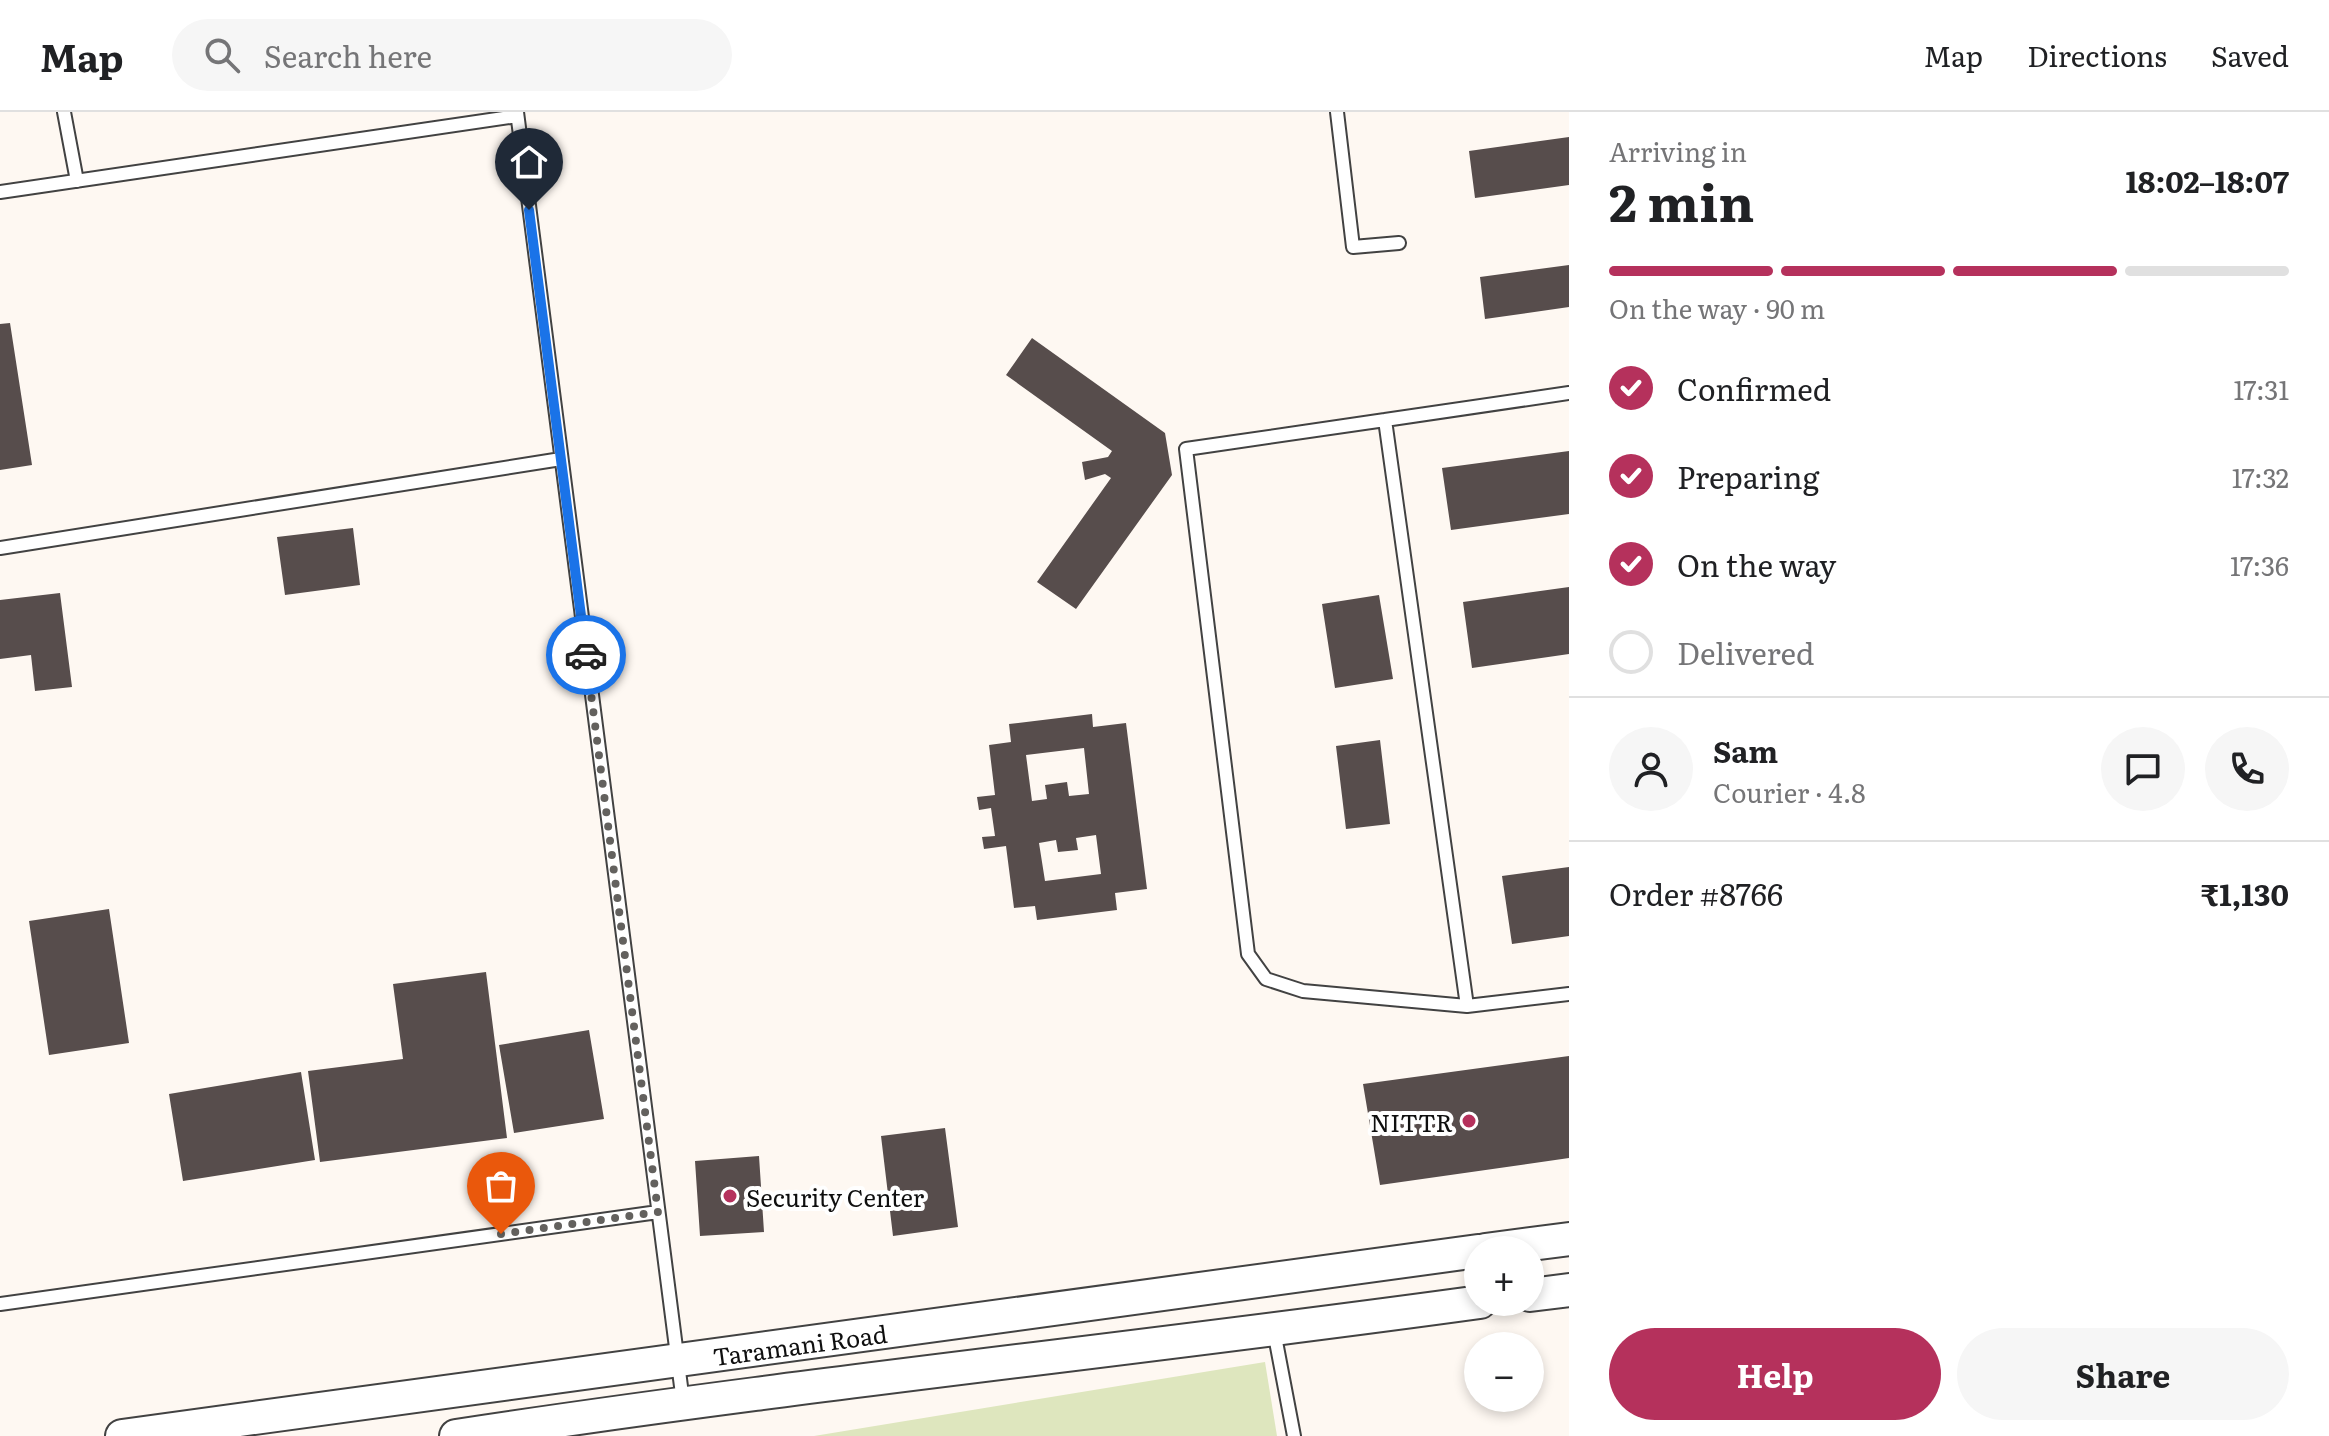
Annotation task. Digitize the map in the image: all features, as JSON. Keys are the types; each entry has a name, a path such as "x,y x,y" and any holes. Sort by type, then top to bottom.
{"street":[{"path":"1544,1242 1569,1239"},
{"name":"Taramani Road","path":"122,1436 1464,1253"},
{"path":"1544,1293 1569,1290"},
{"name":"Taramani Road","path":"456,1436 592,1421 683,1404 1274,1331 1464,1304"}],"lane":[{"path":"64,112 77,181"},
{"path":"1337,112 1353,247 1399,243"},
{"path":"0,192 517,114 683,1404"},
{"path":"1569,393 1186,449 1248,954 1266,979 1303,991 1467,1006 1569,994"},
{"path":"1385,420 1467,1006"},
{"path":"0,548 561,459"},
{"path":"0,1304 658,1212"},
{"path":"1274,1331 1294,1436"}],"green space":[{"path":"1265,1362 1277,1436 814,1436"}],"building":[{"path":"1569,137 1569,185 1475,198 1469,151"},
{"path":"1569,265 1569,307 1485,319 1480,277"},
{"path":"10,323 32,465 0,470 0,324"},
{"path":"1032,338 1165,433 1172,475 1076,609 1037,582 1111,478 1105,474 1085,480 1082,462 1108,457 1112,451 1006,375"},
{"path":"1569,451 1569,514 1451,530 1442,468"},
{"path":"353,528 360,585 285,595 277,537"},
{"path":"1569,587 1569,654 1472,668 1463,602"},
{"path":"60,593 72,687 35,691 31,655 0,659 0,600"},
{"path":"1379,595 1393,679 1335,688 1322,604"},
{"path":"1092,714 1093,727 1126,723 1147,889 1115,893 1117,910 1037,920 1035,906 1014,908 1006,846 984,849 982,837 995,836 991,808 979,810 977,797 995,795 989,745 1011,742 1009,724","holes":["1084,748 1089,794 1069,796 1067,782 1045,785 1047,799 1032,801 1026,755","1096,835 1101,874 1045,881 1039,843 1056,840 1058,852 1078,850 1076,838"]},
{"path":"1380,740 1390,824 1346,829 1336,746"},
{"path":"1569,867 1569,936 1512,944 1502,876"},
{"path":"109,909 129,1043 49,1055 29,921"},
{"path":"486,972 507,1138 320,1162 308,1071 403,1059 393,984"},
{"path":"589,1030 604,1119 514,1133 499,1045"},
{"name":"NITTR","path":"1569,1056 1569,1158 1380,1185 1363,1084"},
{"path":"301,1072 315,1160 183,1181 169,1094"},
{"path":"945,1128 958,1227 893,1236 881,1136"},
{"name":"Security Center","path":"759,1156 764,1232 700,1236 695,1161"}],"way so far":[{"path":"501,1234 658,1212 586,655"}],"place":[{"name":"NITTR","path":"1469,1121"},
{"name":"Security Center","path":"730,1196"}],"route":[{"path":"529,210 586,655"}]}
